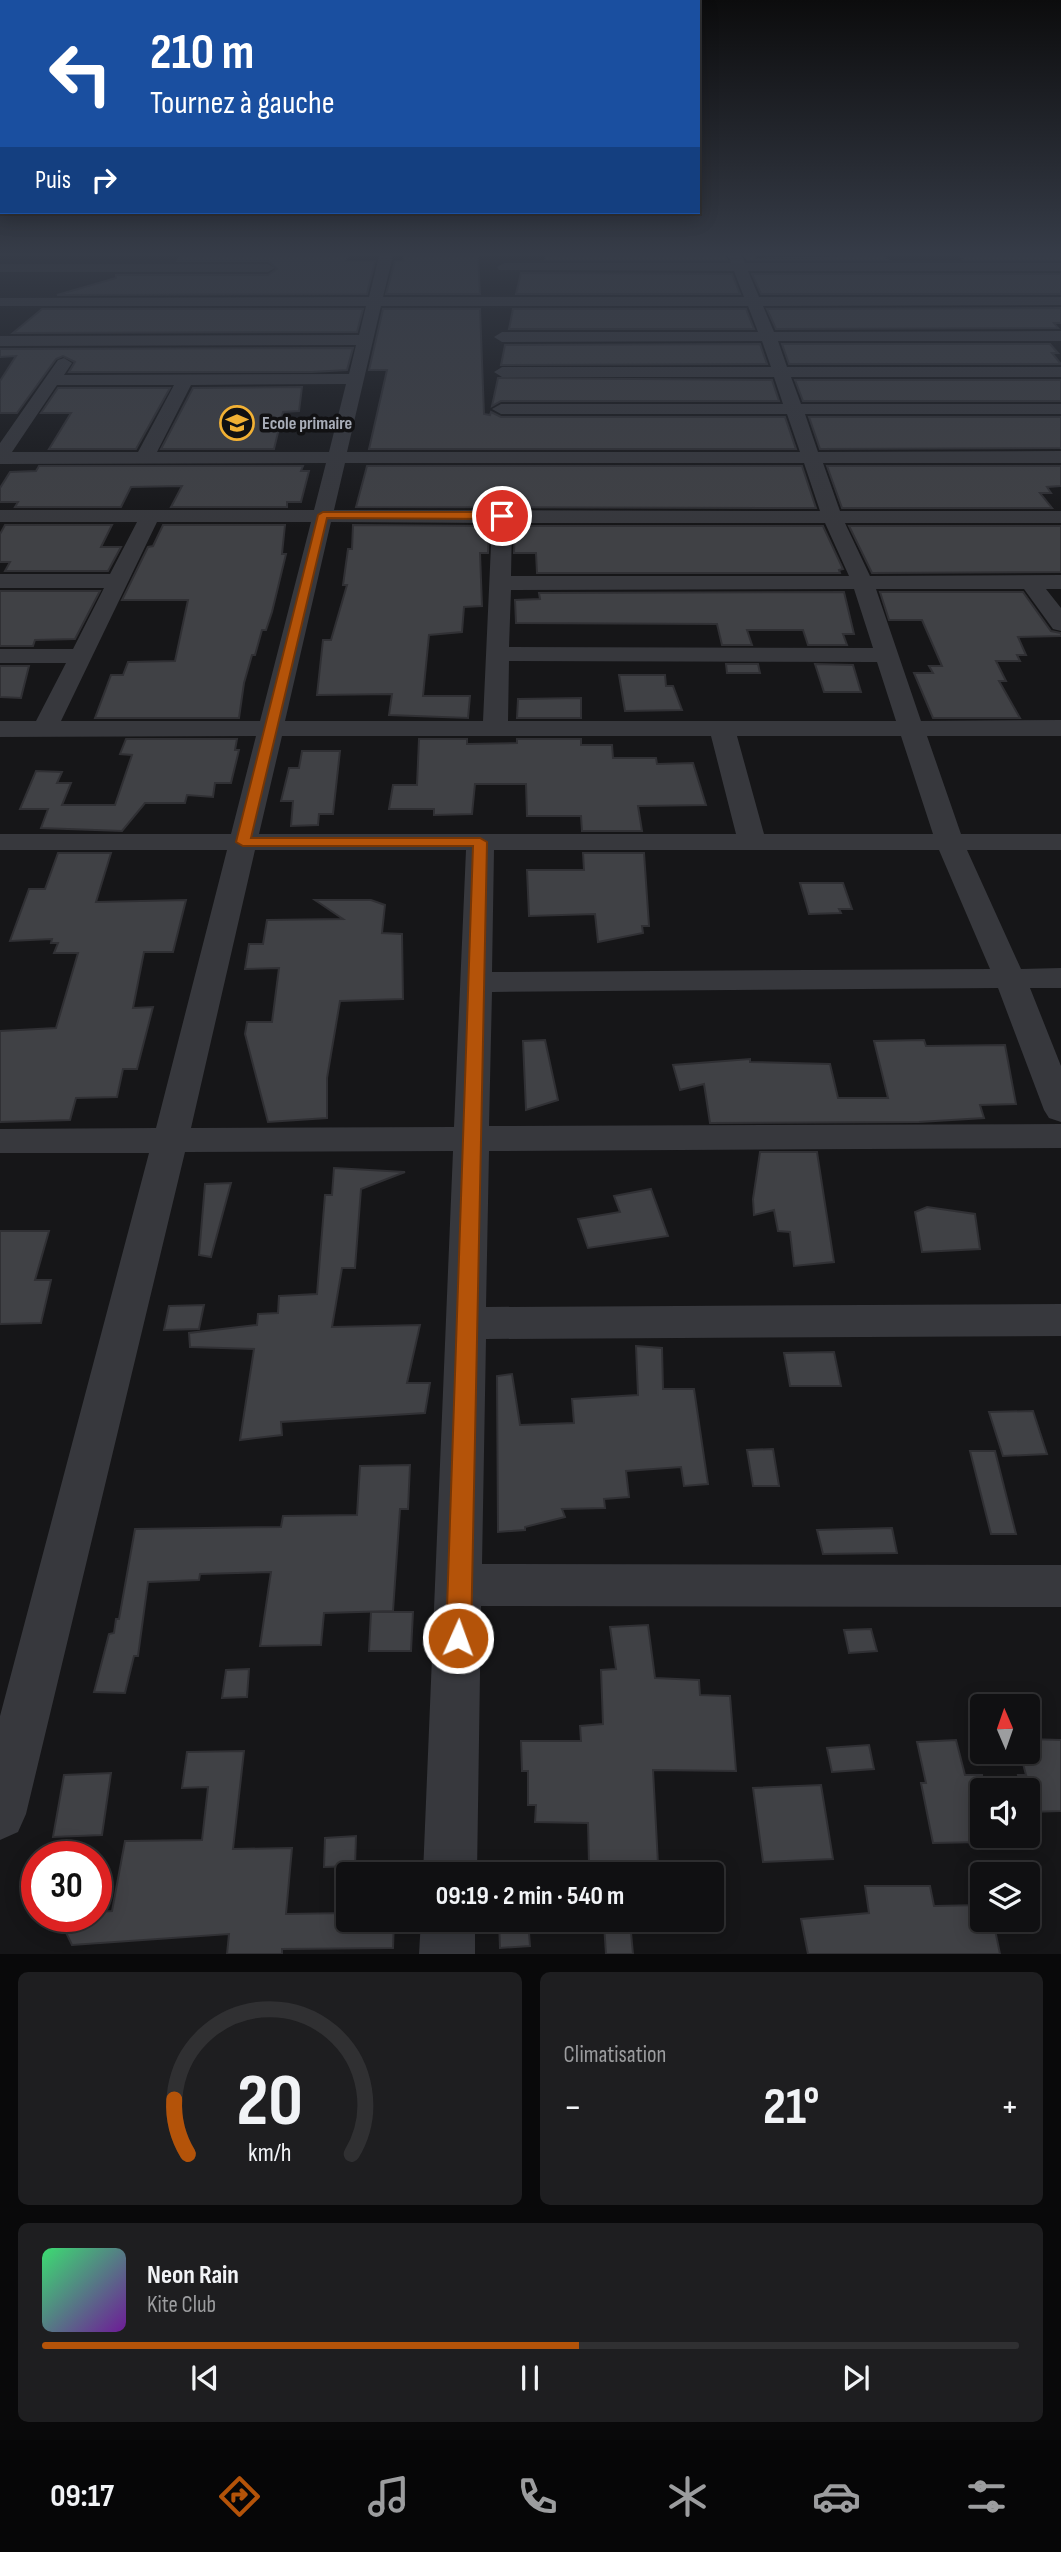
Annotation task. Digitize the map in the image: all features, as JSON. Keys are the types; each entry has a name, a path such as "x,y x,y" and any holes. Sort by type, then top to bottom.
{"street":[{"path":"0,457 75,347"},
{"path":"0,1814 170,1141 364,347"},
{"path":"543,347 793,409 1061,410"},
{"path":"585,347 780,371 1061,372"},
{"path":"772,347 832,516 862,581 949,841 1010,978 1061,1110"},
{"path":"145,457 185,379"},
{"path":"52,380 356,379"},
{"path":"0,457 337,457 499,451 811,457 1061,457"},
{"path":"0,516 1061,517"},
{"path":"45,729 150,516"},
{"path":"495,729 502,516"},
{"path":"0,581 118,581"},
{"path":"1030,582 1061,624"},
{"path":"500,583 1061,582"},
{"path":"498,654 887,655"},
{"path":"0,656 81,656"},
{"path":"0,729 1061,728"},
{"path":"722,729 752,842"},
{"path":"2,846 243,842 1061,842"},
{"path":"450,1862 480,842"},
{"path":"476,982 1061,978"},
{"path":"0,1141 1061,1136"},
{"path":"467,1323 1061,1320"},
{"path":"460,1585 1061,1586"},
{"path":"447,1954 448,1932"}],"building":[{"path":"374,347 481,347 484,414 490,415 491,412 501,417 785,417 796,449 369,449 387,370 369,370"},
{"path":"505,347 761,347 767,364 501,365"},
{"path":"783,347 1053,347 1058,353 1052,353 1061,364 789,364"},
{"path":"353,348 347,370 312,372 69,372 75,362 63,356 56,359 17,413 0,413 0,381 16,356 0,357 0,349"},
{"path":"498,378 772,380 779,401 501,401 492,406"},
{"path":"795,380 1061,380 1061,401 803,401"},
{"path":"302,387 299,411 283,412 274,449 161,449 193,388"},
{"path":"58,388 170,388 136,449 49,449 71,413 41,413"},
{"path":"809,417 1061,417 1061,448 820,449"},
{"path":"39,466 303,466 301,471 309,471 301,502 287,502 287,507 171,507 182,486 131,487 121,507 15,507 18,502 0,502 0,488 10,472 36,471"},
{"path":"367,466 802,466 816,508 356,507"},
{"path":"827,466 1061,466 1061,486 1047,487 1051,493 1040,493 1052,508 842,508"},
{"path":"5,525 112,525 101,547 121,547 108,571 5,571 10,562 0,562 0,534"},
{"path":"163,525 285,525 282,554 286,554 266,630 262,630 255,655 252,655 244,683 239,718 95,718 111,675 123,675 128,662 175,661 188,600 122,600 148,547 153,546"},
{"path":"353,525 489,526 488,553 480,553 482,606 464,607 462,632 429,635 423,696 470,696 468,718 389,715 392,694 317,695 323,640 331,640 347,585 343,585 348,549 352,549"},
{"path":"515,526 823,526 843,569 839,570 840,573 537,573 536,553 514,553"},
{"path":"849,526 1061,526 1061,572 872,573"},
{"path":"0,591 100,591 75,639 35,640 33,646 0,646"},
{"path":"844,592 854,634 843,634 847,645 808,645 803,630 747,630 752,645 722,645 717,624 516,623 515,600 540,599 539,593"},
{"path":"880,592 1023,592 1051,631 1061,633 1061,636 1018,637 1026,655 1017,655 1020,661 996,661 1006,681 999,681 1020,718 933,718 914,673 933,673 929,666 942,666 922,620 889,620"},
{"path":"726,664 758,664 760,673 727,673"},
{"path":"815,664 853,665 861,692 824,692"},
{"path":"0,666 29,666 21,698 0,697"},
{"path":"619,675 665,675 666,686 673,686 682,710 625,711"},
{"path":"581,698 581,718 517,718 518,699"},
{"path":"126,739 237,739 235,750 239,750 231,783 215,783 213,797 187,795 185,803 145,803 122,831 41,828 48,809 20,809 36,771 62,772 57,783 71,783 62,805 115,805 132,755 120,754"},
{"path":"419,739 467,739 467,744 517,743 517,739 581,739 581,745 612,745 613,758 656,758 657,764 693,763 706,805 638,806 642,831 582,831 581,816 527,816 526,784 475,784 472,814 434,815 434,809 389,809 393,785 417,785"},
{"path":"302,751 340,751 333,814 319,814 318,825 291,826 293,801 281,801 289,768 299,768"},
{"path":"58,853 111,853 96,902 186,900 173,952 144,952 133,1008 153,1007 137,1069 123,1069 117,1097 76,1098 70,1120 0,1122 0,1031 56,1028 78,953 54,953 58,943 51,943 52,939 10,941 29,889 45,889"},
{"path":"583,853 644,853 649,926 642,926 643,933 598,942 595,914 529,916 527,870 584,870"},
{"path":"800,883 843,883 852,909 839,909 841,913 809,914"},
{"path":"315,900 371,900 385,905 382,933 402,934 403,999 340,1001 327,1078 327,1118 268,1122 245,1034 247,1022 272,1022 279,968 245,969 249,944 263,944 267,920 343,919"},
{"path":"545,1040 558,1100 526,1110 523,1041"},
{"path":"924,1040 926,1046 1005,1045 1016,1104 980,1105 984,1118 919,1122 710,1123 704,1084 680,1090 673,1065 750,1059 750,1062 830,1064 838,1098 888,1098 874,1041"},
{"path":"760,1152 817,1152 834,1262 794,1266 790,1232 778,1231 774,1210 754,1215 753,1199"},
{"path":"334,1168 405,1172 361,1189 355,1268 342,1268 332,1327 420,1325 407,1383 430,1383 425,1413 281,1422 282,1435 240,1440 254,1349 190,1347 189,1333 257,1325 258,1314 278,1313 279,1296 317,1294 325,1195 332,1195"},
{"path":"231,1183 211,1257 199,1255 205,1184"},
{"path":"651,1189 668,1236 588,1248 578,1219 620,1212 614,1196"},
{"path":"927,1207 975,1214 980,1249 922,1252 915,1212"},
{"path":"0,1231 49,1231 35,1280 51,1280 41,1323 0,1324"},
{"path":"204,1305 199,1329 164,1330 169,1306"},
{"path":"636,1346 662,1348 663,1389 694,1389 708,1484 684,1486 681,1467 626,1471 629,1497 604,1499 605,1508 562,1509 565,1517 525,1527 525,1530 498,1532 497,1376 512,1374 520,1425 574,1423 572,1399 638,1395"},
{"path":"834,1352 841,1386 790,1386 784,1353"},
{"path":"1033,1411 1047,1454 1003,1456 989,1412"},
{"path":"773,1449 779,1486 753,1486 747,1450"},
{"path":"970,1451 995,1451 1016,1534 991,1534"},
{"path":"410,1465 408,1509 400,1509 393,1611 324,1613 321,1645 260,1646 271,1572 200,1574 199,1580 148,1582 138,1656 134,1656 125,1693 94,1692 109,1634 114,1633 116,1619 119,1619 135,1529 281,1527 283,1516 357,1515 360,1466"},
{"path":"892,1528 897,1553 823,1554 817,1530"},
{"path":"371,1612 413,1612 411,1651 369,1651"},
{"path":"648,1625 655,1678 699,1680 700,1695 730,1696 736,1771 653,1770 658,1862 589,1862 588,1823 535,1822 536,1805 528,1805 528,1771 522,1771 521,1741 581,1741 580,1726 603,1724 601,1670 616,1669 610,1627"},
{"path":"871,1629 877,1651 849,1653 844,1630"},
{"path":"249,1669 247,1697 222,1698 226,1670"},
{"path":"1040,1739 1061,1740 1061,1811 1040,1812 1040,1778 1019,1778 1018,1775 1026,1775 1023,1764 1040,1764"},
{"path":"956,1740 965,1775 982,1775 982,1778 970,1778 970,1842 933,1843 921,1783 926,1783 917,1742"},
{"path":"869,1745 874,1769 832,1772 827,1748"},
{"path":"244,1751 233,1849 292,1848 286,1914 336,1913 336,1932 394,1932 393,1948 282,1949 282,1954 227,1954 229,1934 72,1945 66,1932 112,1932 112,1911 125,1841 202,1840 208,1787 182,1788 187,1752"},
{"path":"111,1773 102,1835 53,1837 64,1775"},
{"path":"821,1785 833,1859 763,1862 753,1788"},
{"path":"356,1836 355,1862 336,1862 336,1867 324,1867 325,1838"},
{"path":"865,1886 930,1886 934,1906 970,1905 970,1932 995,1932 1000,1954 808,1954 801,1919 869,1913"},
{"path":"499,1932 529,1932 530,1946 500,1948"},
{"path":"605,1932 631,1932 633,1954 606,1954"}],"place":[{"name":"Ecole primaire","path":"237,423"}],"route":[{"path":"458,1638 480,842 243,842 323,515 502,516"}]}
